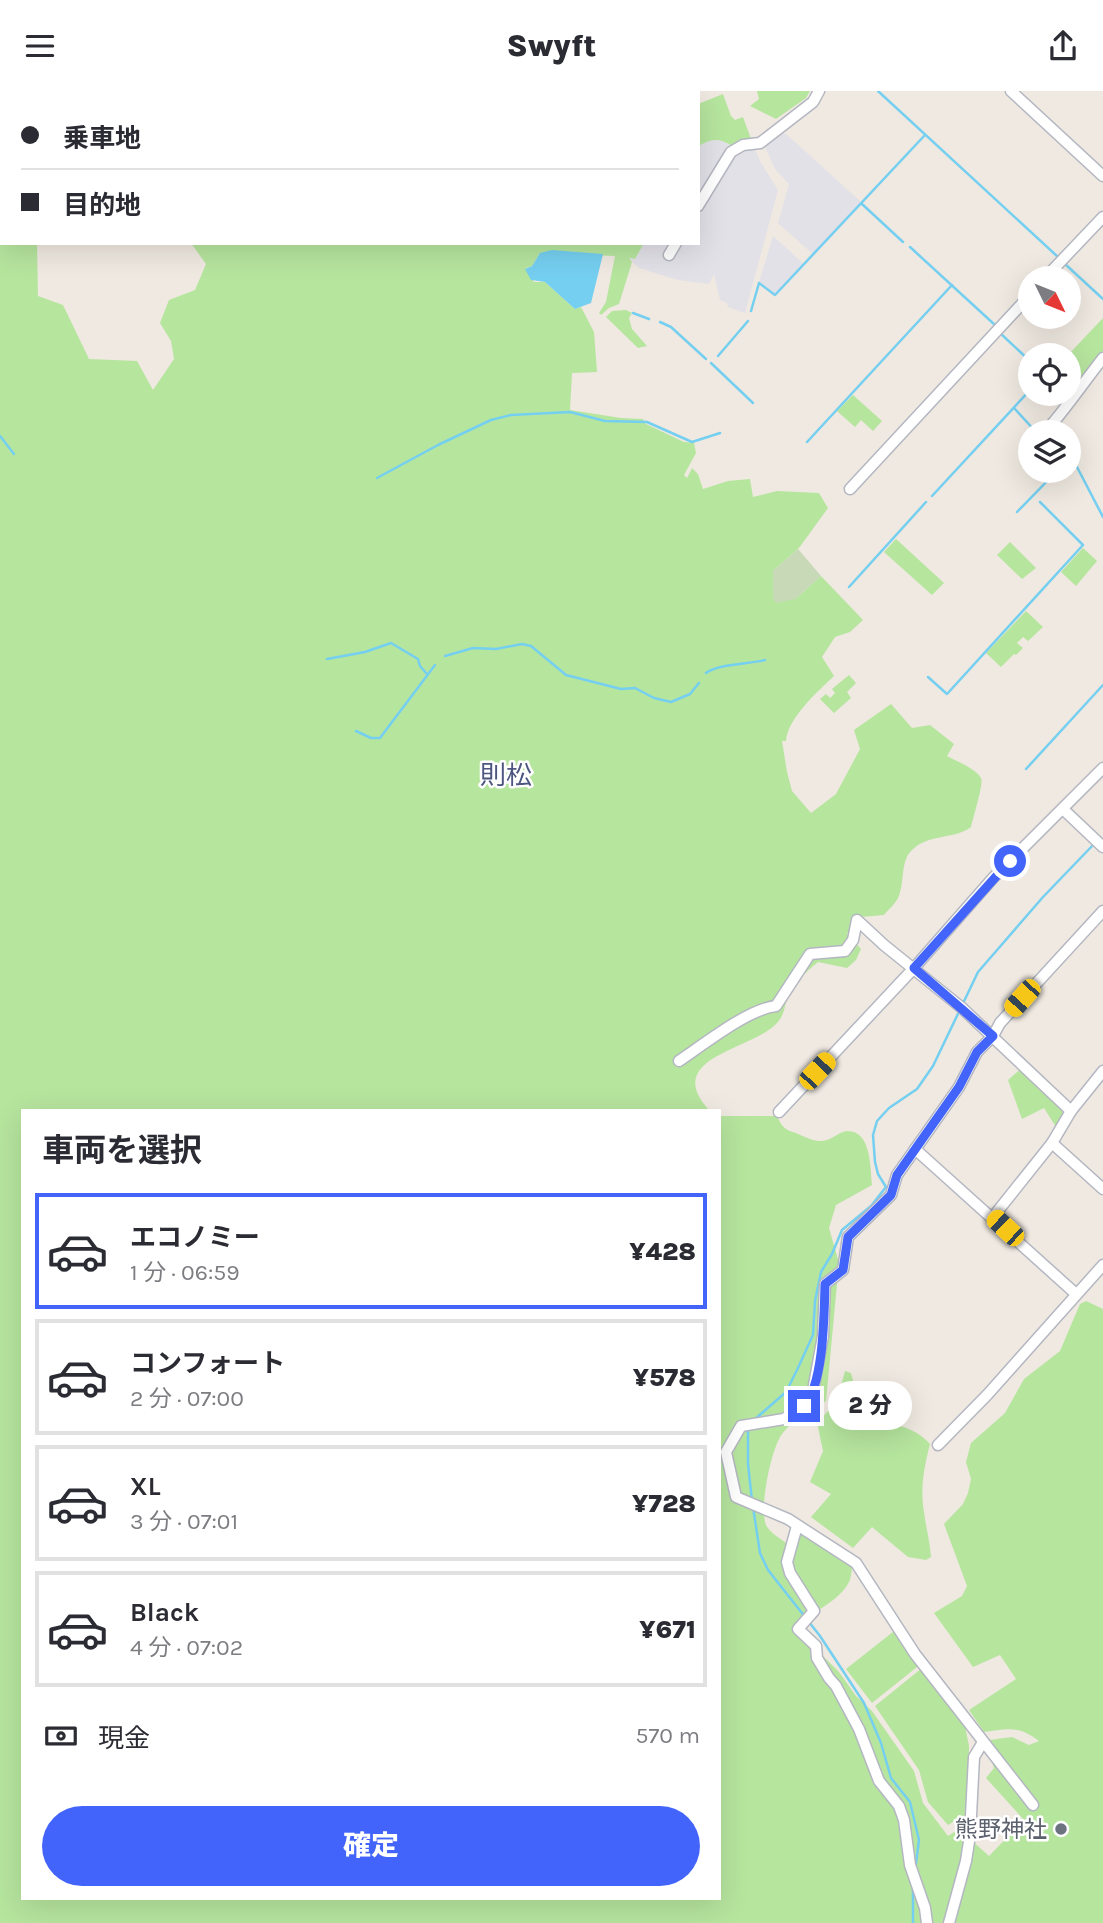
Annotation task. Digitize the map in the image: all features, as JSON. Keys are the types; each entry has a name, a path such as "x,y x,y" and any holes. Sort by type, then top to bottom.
{"street":[{"path":"700,203 731,152 743,145 760,143 813,102 820,91"},
{"path":"1011,91 1103,176"},
{"path":"1056,266 1103,217"},
{"path":"669,255 675,245"},
{"path":"850,489 1018,308"},
{"path":"1056,420 1103,358"},
{"path":"779,1112 914,968 993,878 1103,768"},
{"path":"1063,809 1103,847"},
{"path":"1033,1805 915,1654 856,1563 769,1510 736,1497 726,1452 741,1426 784,1419 813,1397 823,1336 825,1284 843,1270 848,1237 891,1195 897,1175 959,1087 977,1052 993,1036 1000,1023 1103,911"},
{"path":"678,1061 746,1017 767,1007 776,1006 810,954 845,951 853,940 857,920 993,1036 1071,1111"},
{"path":"993,1217 1052,1143 1071,1111 1103,1070"},
{"path":"1052,1143 1103,1189"},
{"path":"915,1149 1076,1294"},
{"path":"938,1445 988,1394 1103,1265"},
{"path":"797,1526 787,1562 790,1573 814,1611 798,1629 816,1646 817,1658 859,1729 879,1781 899,1805 904,1820 910,1865 925,1908 927,1923"},
{"path":"949,1923 966,1861 970,1835 974,1756 983,1742"}],"shaded area":[{"path":"779,133 786,134 861,202 813,254 778,223 789,184 775,169 765,147"},
{"path":"751,139 761,163 778,190 745,313 728,307 727,303 720,300 714,274 709,284 678,280 639,268 628,258 635,259 643,245 700,245 700,146 709,140 721,140 732,146"},
{"path":"773,236 804,264 776,294 759,282"}],"green space":[{"path":"757,91 810,91 806,98 776,119 750,106 759,99"},
{"path":"723,94 731,116 735,120 743,117 751,139 732,146 719,140 700,146 700,103"},
{"path":"0,245 37,245 38,296 63,305 89,359 137,361 153,390 174,359 171,341 160,323 169,300 195,290 206,264 192,245 643,245 635,259 629,258 632,262 619,304 601,315 599,313 606,302 615,256 540,253 532,266 526,268 534,282 545,282 575,309 581,307 594,332 597,372 572,373 570,410 643,419 646,424 684,442 694,443 696,453 684,475 687,478 692,468 698,474 703,489 728,481 750,479 753,497 777,491 819,493 828,508 799,548 773,571 795,599 821,576 863,620 850,632 835,637 822,657 834,676 804,706 792,724 786,741 782,741 792,791 811,813 836,794 860,749 854,730 891,704 912,728 930,725 954,744 947,756 965,765 981,778 971,827 957,834 925,841 911,851 905,861 900,892 895,902 884,915 860,917 847,934 861,949 856,960 847,968 818,962 793,988 776,1024 764,1033 715,1057 702,1067 696,1079 697,1093 709,1109 21,1109 21,1900 721,1900 721,1116 777,1116 786,1129 816,1141 825,1141 847,1131 861,1137 870,1160 872,1185 836,1205 829,1228 839,1263 826,1401 797,1419 786,1429 778,1442 765,1493 766,1525 786,1543 801,1525 837,1544 853,1557 850,1580 845,1588 796,1629 839,1672 856,1696 872,1711 914,1771 923,1803 948,1836 959,1829 989,1856 1024,1820 986,1778 994,1768 990,1756 986,1753 990,1740 1012,1737 1029,1745 1039,1741 1019,1730 984,1732 969,1710 1016,1679 1000,1655 973,1667 934,1613 962,1596 967,1586 944,1524 963,1504 968,1493 971,1479 966,1462 971,1443 1005,1413 1024,1379 1060,1351 1080,1304 1086,1301 1103,1309 1103,1923 0,1923"},
{"path":"626,310 632,313 629,318 632,329 647,346 638,348 606,317 612,311"},
{"path":"1103,318 1103,351 1081,381 1081,343"},
{"path":"853,395 882,421 873,431 861,420 855,427 837,411"},
{"path":"896,539 944,583 932,595 884,552"},
{"path":"1010,542 1036,568 1022,579 997,555"},
{"path":"1083,548 1097,561 1076,586 1061,572"},
{"path":"798,549 821,576 795,599 776,603 773,598 773,571"},
{"path":"1026,611 1043,627 1028,641 1023,637 1017,643 1023,648 1001,667 986,653"},
{"path":"849,675 856,683 847,692 851,698 834,713 820,699 826,694 830,698 835,693 832,689"},
{"path":"1023,1067 1068,1112 1056,1127 1044,1108 1022,1119 1008,1080"},
{"path":"845,1371 851,1373 860,1403 870,1418 907,1428 930,1444 923,1486 931,1557 926,1560 908,1557 872,1527 853,1548 811,1517 831,1494 810,1482 823,1451 819,1421 837,1401"},
{"path":"898,1628 922,1663 872,1703 846,1669"},
{"path":"922,1668 964,1721 969,1746 968,1813 948,1825 928,1802 919,1770 875,1706"}],"water":[{"path":"552,250 603,254 591,303 575,309 545,282 531,280 525,269 532,266 540,253"}],"waterway":[{"path":"878,91 1058,257"},
{"path":"751,311 759,283 775,295 925,135"},
{"path":"862,204 903,242"},
{"path":"910,247 995,325"},
{"path":"1065,264 1103,299"},
{"path":"807,442 952,285"},
{"path":"633,313 649,319"},
{"path":"718,356 748,321"},
{"path":"660,322 671,327 706,359"},
{"path":"1000,333 1018,350"},
{"path":"711,363 753,403"},
{"path":"932,496 1018,403"},
{"path":"1015,409 1025,420"},
{"path":"377,478 491,420 511,415 570,412 605,421 647,422 692,442 720,433"},
{"path":"0,436 14,454"},
{"path":"1081,475 1103,517"},
{"path":"1017,512 1045,483"},
{"path":"849,587 926,502"},
{"path":"928,677 947,694 1083,545 1040,502"},
{"path":"327,659 365,652 391,643 418,659 427,674"},
{"path":"445,656 473,648 496,649 522,644 531,646 566,675 621,689 635,688 654,698 671,702 690,694 699,683"},
{"path":"706,673 725,666 765,660"},
{"path":"356,731 371,738 380,738 435,665"},
{"path":"1026,769 1103,685"},
{"path":"754,1420 786,1392 797,1370 813,1335 815,1301 821,1272 842,1230 871,1206 886,1187 875,1162 873,1135 877,1121 889,1108 917,1089 933,1066 978,972 1043,897 1094,844"},
{"path":"748,1427 752,1501"},
{"path":"753,1507 760,1553 768,1570 820,1636 864,1703 881,1743 891,1778 910,1802 919,1840 915,1871"},
{"path":"913,1884 913,1923"}],"place":[{"name":"熊野神社","path":"1061,1829"}],"district":[{"name":"則松","path":"506,775"}],"route":[{"path":"804,1406 813,1397 820,1360 825,1284 843,1270 848,1237 891,1195 897,1175 959,1087 977,1052 993,1036 914,968 1010,861"}]}
